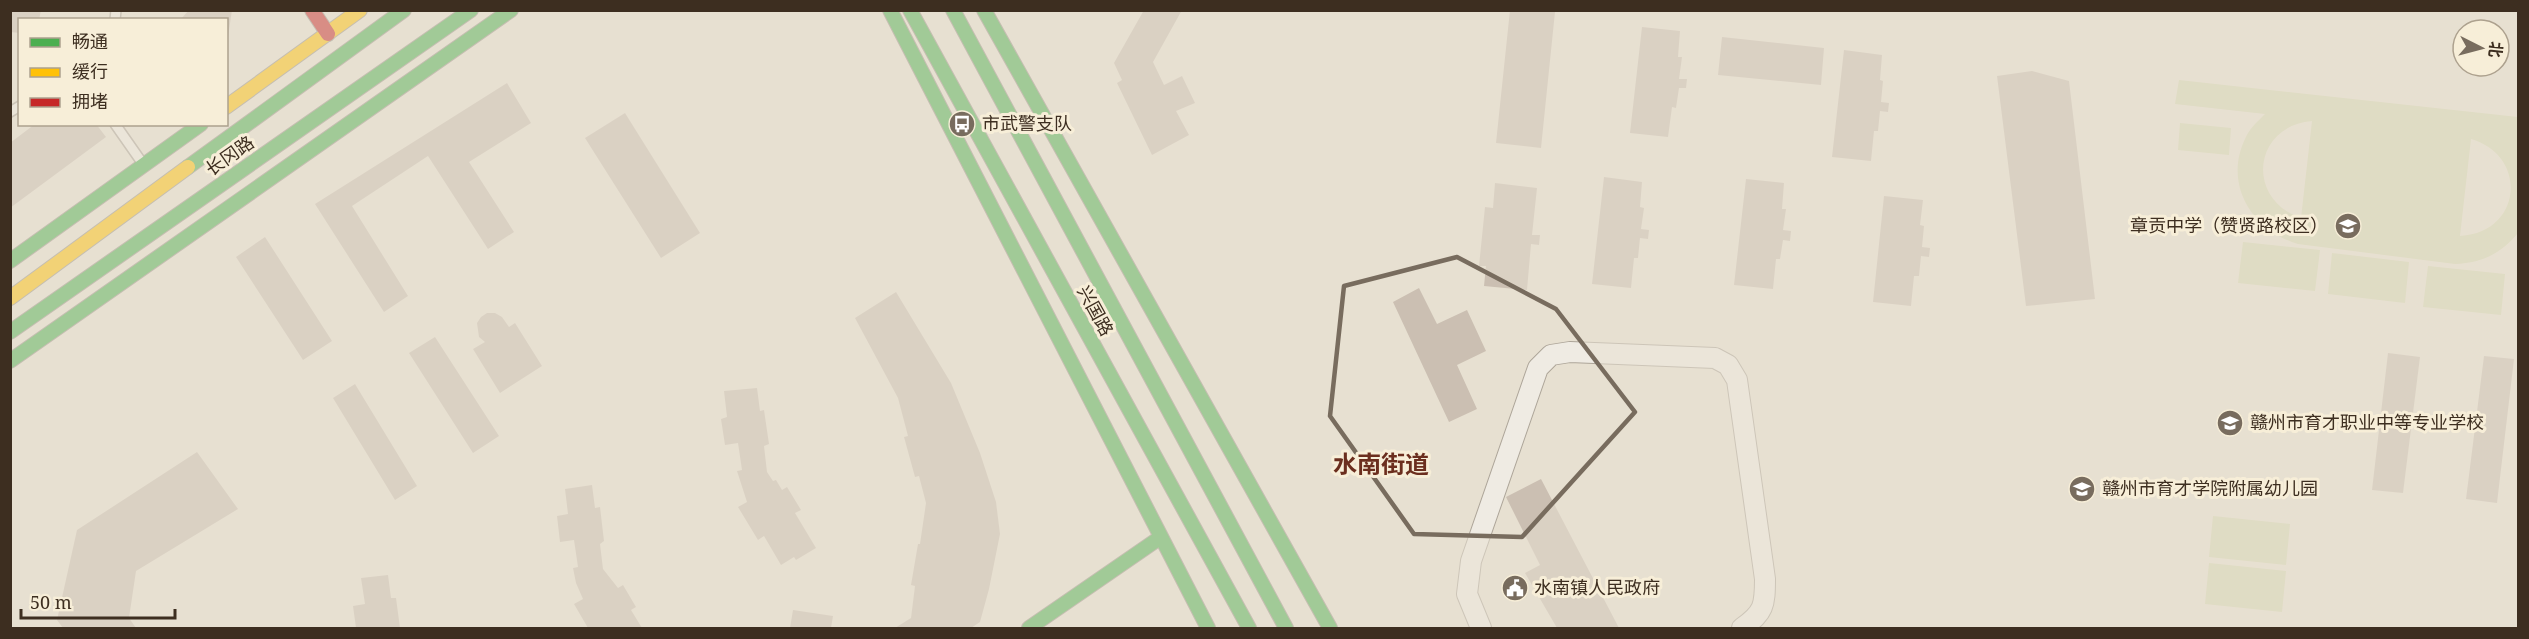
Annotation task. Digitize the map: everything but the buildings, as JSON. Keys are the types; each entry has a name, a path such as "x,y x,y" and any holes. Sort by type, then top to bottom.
{"street":[{"path":"312,10 328,34"},
{"path":"228,106 360,10"},
{"name":"长冈路","path":"10,298 404,10"},
{"name":"长冈路","path":"10,332 471,10"},
{"path":"10,361 511,10"},
{"path":"890,10 1208,628"},
{"name":"兴国路","path":"910,10 1248,628"},
{"name":"兴国路","path":"953,10 1286,628"},
{"path":"984,10 1330,628"},
{"path":"10,261 198,126"},
{"path":"1481,628 1467,594 1471,561 1538,368 1551,355 1570,352 1715,358 1728,365 1737,380 1765,579 1765,602 1758,617 1742,628"},
{"path":"1029,628 1161,537"}],"lane":[{"path":"116,126 144,166"}],"highlighted area":[{"path":"1457,257 1556,309 1635,412 1522,537 1414,534 1330,416 1344,286"}],"green space":[{"path":"2179,80 2518,117 2518,233 2505,247 2490,256 2473,262 2455,264 2298,244 2282,238 2256,217 2246,204 2240,189 2239,156 2249,132 2265,114 2175,104","holes":["2312,121 2301,218 2283,209 2271,196 2264,180 2263,164 2268,149 2278,136 2292,126","2471,139 2490,148 2502,161 2509,176 2510,193 2506,208 2496,222 2481,232 2460,236"]},
{"path":"2180,123 2231,128 2229,155 2178,150"},
{"path":"2243,242 2320,250 2315,291 2238,283"},
{"path":"2332,253 2409,262 2405,303 2328,294"},
{"path":"2428,266 2505,274 2501,315 2423,307"},
{"path":"2213,516 2290,524 2286,565 2209,557"},
{"path":"2209,563 2286,571 2282,612 2205,604"}],"traffic: fast":[{"path":"188,167 404,10"},
{"path":"10,332 471,10"},
{"path":"10,361 511,10"},
{"path":"890,10 1208,628"},
{"path":"910,10 1249,628"},
{"path":"953,10 1286,628"},
{"path":"984,10 1330,628"},
{"path":"10,261 198,126"},
{"path":"1029,628 1161,537"}],"traffic: slow":[{"path":"228,106 360,10"},
{"path":"10,298 188,167"}],"traffic: jam":[{"path":"312,10 328,34"}],"place":[{"name":"市武警支队","path":"962,124"},
{"name":"章贡中学（赞贤路校区）","path":"2348,226"},
{"name":"赣州市育才职业中等专业学校","path":"2230,423"},
{"name":"赣州市育才学院附属幼儿园","path":"2082,489"},
{"name":"水南镇人民政府","path":"1515,588"}],"district":[{"name":"水南街道","path":"1381,465"}]}
